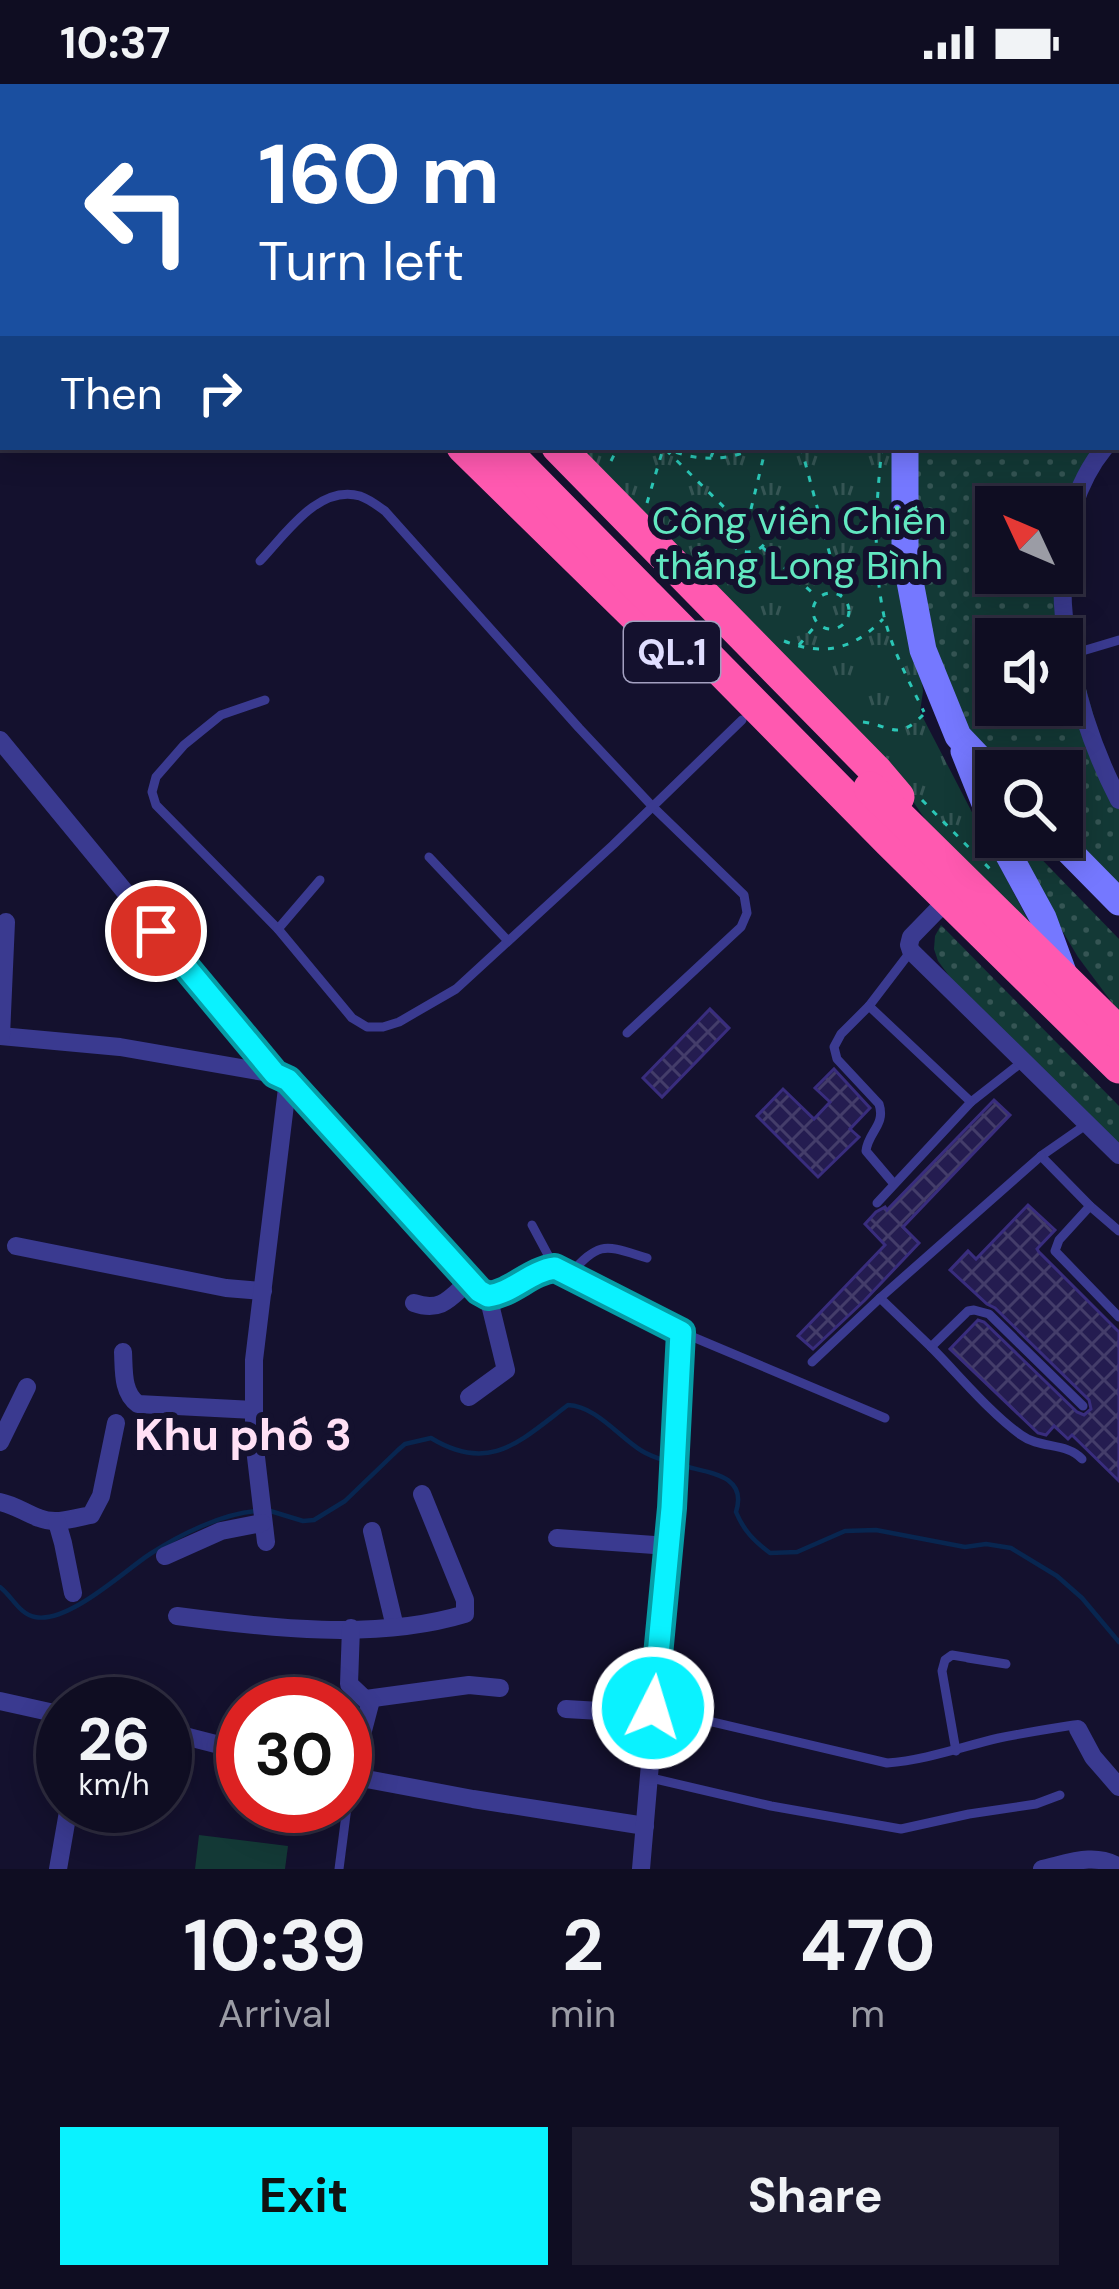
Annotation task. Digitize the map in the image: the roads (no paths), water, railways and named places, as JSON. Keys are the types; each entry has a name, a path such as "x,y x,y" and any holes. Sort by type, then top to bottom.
{"highway":[{"name":"QL.1","path":"466,450 847,822 868,834 901,837"},
{"name":"QL.1","path":"504,450 901,837 1112,1019"},
{"name":"QL.1","path":"533,450 901,837 949,898 1119,1067"},
{"name":"QL.1","path":"561,450 876,771 904,806 901,837"}],"street":[{"path":"905,450 905,555 923,650 975,778"},
{"path":"1066,618 1063,567 1068,530 1084,478 1103,450"},
{"path":"1083,709 1114,776 1119,800"},
{"path":"958,736 975,754"},
{"path":"0,740 282,1077 488,1296 506,1370 469,1397"},
{"path":"1011,858 1043,918 1066,979"},
{"path":"1076,858 1119,902"},
{"path":"949,898 911,937 910,951 1119,1155"},
{"path":"6,922 0,1036 120,1047 282,1077"},
{"path":"165,1556 221,1532 264,1532 254,1360 282,1077"},
{"path":"16,1246 226,1288 263,1291"},
{"path":"488,1296 500,1295 552,1268"},
{"path":"414,1303 437,1306 470,1280"},
{"path":"641,1869 681,1332"},
{"path":"123,1352 127,1390 138,1405 254,1410"},
{"path":"0,1442 27,1387"},
{"path":"0,1502 57,1522 92,1515 101,1496 116,1423"},
{"path":"177,1616 248,1625 352,1628 437,1622 465,1614 465,1600 422,1494"},
{"path":"57,1522 73,1593"},
{"path":"372,1531 395,1627"},
{"path":"557,1538 668,1546"},
{"path":"349,1677 352,1628"},
{"path":"372,1698 469,1685 500,1688"},
{"path":"0,1701 36,1709"},
{"path":"566,1709 653,1711"},
{"path":"1078,1729 1093,1757 1119,1787"},
{"path":"372,1780 645,1826"},
{"path":"58,1869 64,1833"},
{"path":"1042,1869 1096,1858 1119,1867"}],"lane":[{"path":"260,561 316,504 338,494 362,496 385,511 653,806 744,896 747,913 741,927 627,1033"},
{"path":"1083,651 1119,640"},
{"path":"266,700 221,715 184,745 157,777 152,792 156,806 278,929 352,1018 368,1027 398,1022 456,989 742,720"},
{"path":"429,856 508,941"},
{"path":"278,929 320,880"},
{"path":"894,1184 866,1151 880,1125 879,1104 837,1059 834,1047 910,951"},
{"path":"869,1006 971,1102"},
{"path":"877,1203 971,1102 1022,1062"},
{"path":"812,1362 1041,1156 1088,1124"},
{"path":"1041,1156 1119,1231"},
{"path":"1090,1206 1055,1251 1119,1317"},
{"path":"532,1225 552,1268 681,1332 885,1418"},
{"path":"568,1275 596,1249 609,1247 647,1258"},
{"path":"880,1298 1018,1433 1040,1444 1072,1450 1082,1459"},
{"path":"931,1347 968,1311 989,1314 1083,1406"},
{"path":"956,1750 942,1671 952,1655 968,1658"},
{"path":"653,1711 886,1763 918,1761 1000,1738 1071,1726 1078,1729"},
{"path":"647,1778 901,1829 1036,1804 1060,1795"},
{"path":"339,1869 342,1833"}],"waterway":[{"path":"267,1510 314,1520 345,1501 405,1444 431,1438 452,1448 488,1453 519,1441 568,1405 588,1411 642,1451 669,1462"},
{"path":"680,1465 731,1483 739,1519 770,1553 797,1552 845,1531 876,1530 965,1547 1011,1548 1057,1576 1119,1642"},
{"path":"0,1587 24,1612 48,1617 79,1605 187,1533 256,1511"}],"district":[{"name":"Khu phố 3","path":"243,1434"}],"park label":[{"name":"Công viên Chiến thắng Long Bình","path":"799,542"}]}
